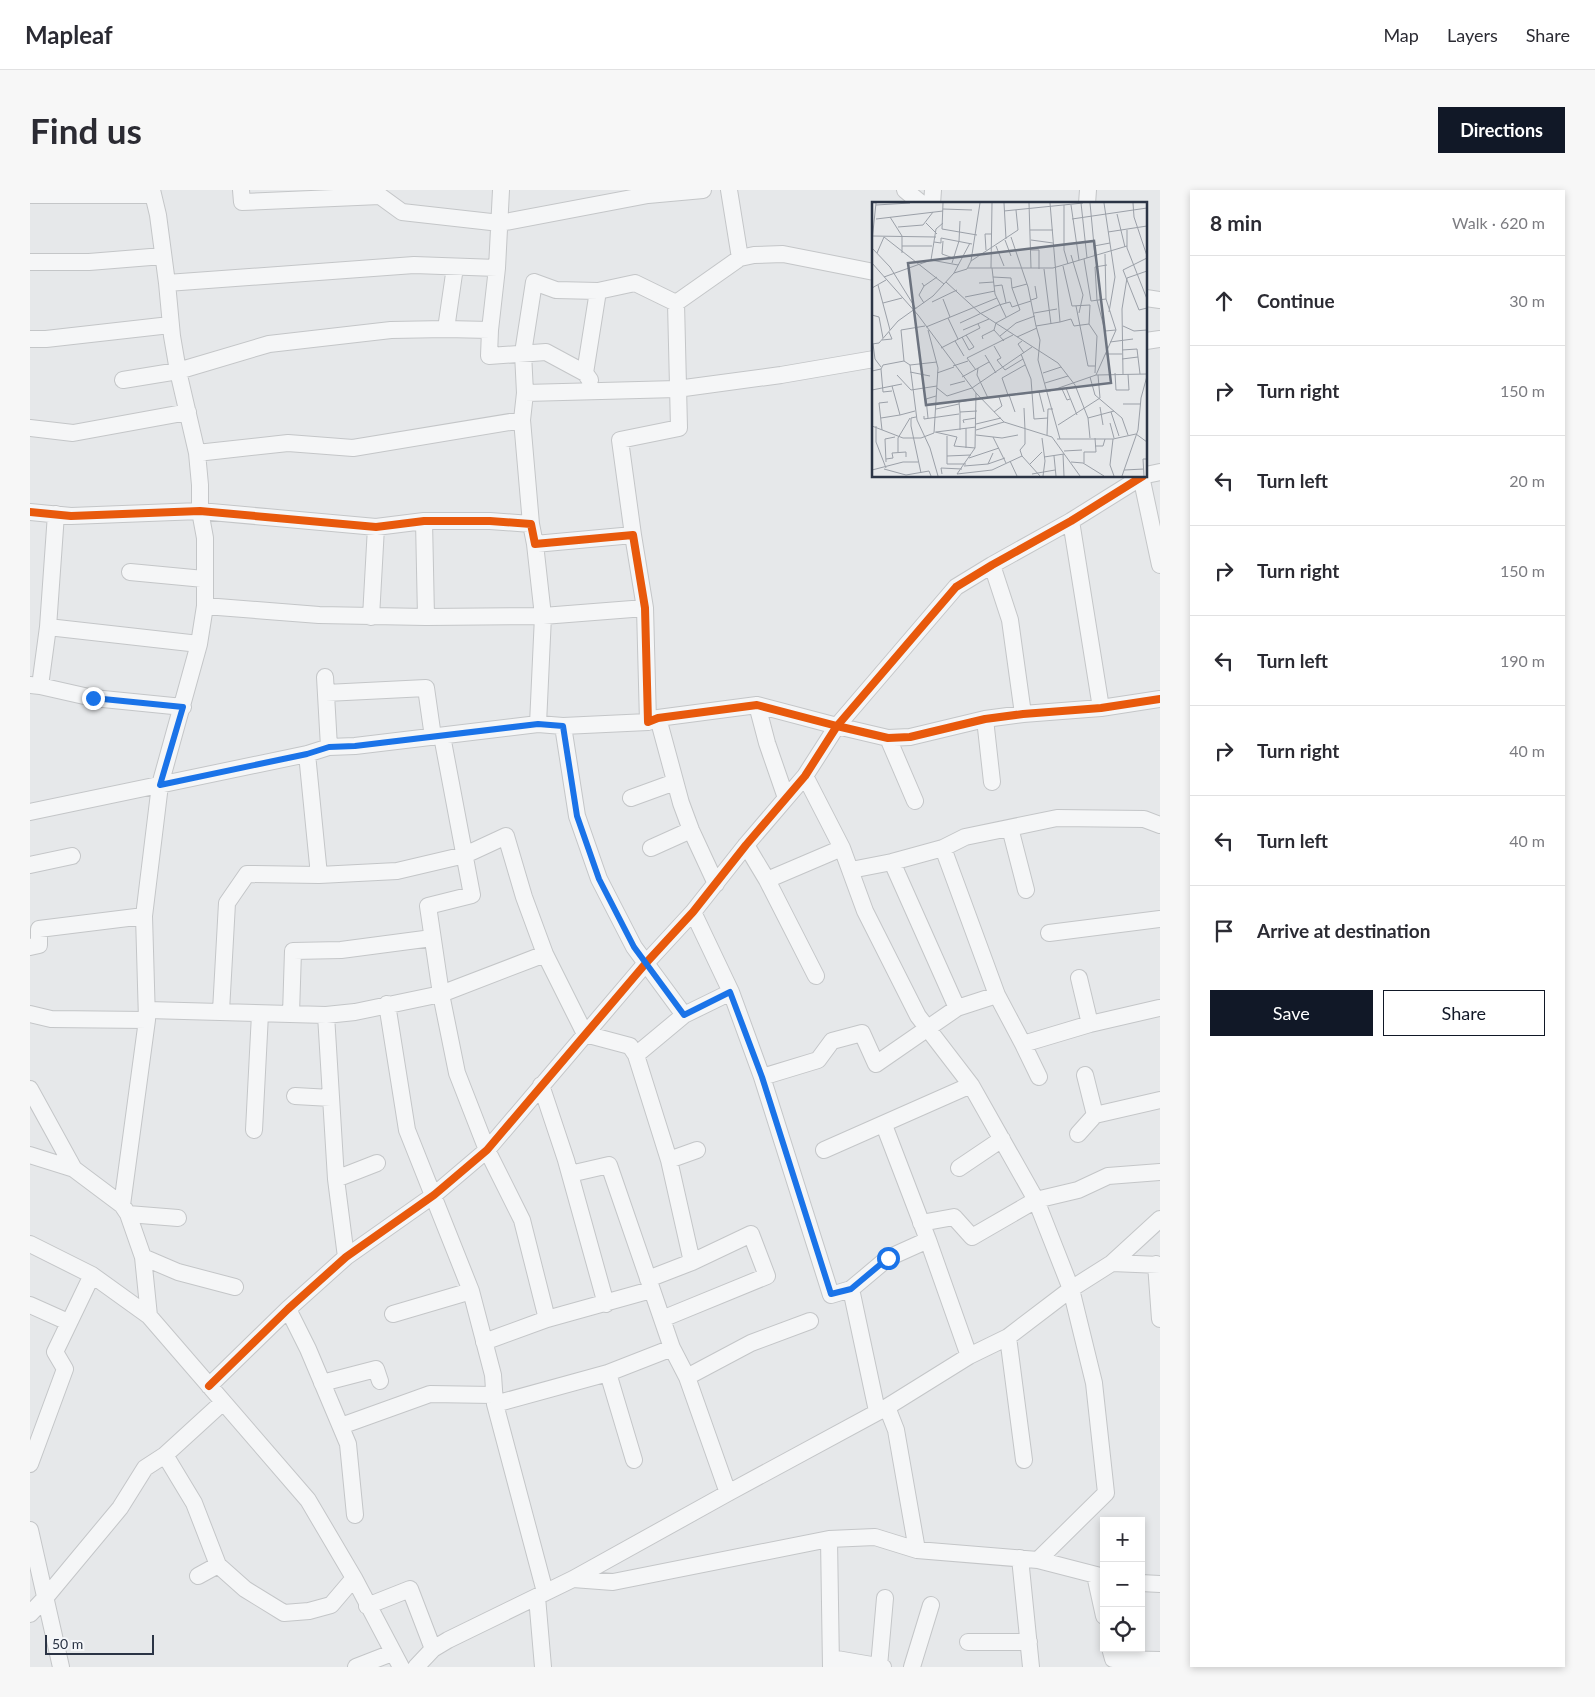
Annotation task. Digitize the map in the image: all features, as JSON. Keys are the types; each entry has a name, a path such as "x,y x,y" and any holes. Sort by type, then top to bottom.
{"street":[{"path":"241,190 242,202 380,196 402,212 500,223 648,195 703,190"},
{"path":"501,190 497,268 489,356 546,352 585,373 598,390"},
{"path":"729,190 740,258"},
{"path":"905,190 920,202"},
{"path":"30,195 68,192 152,192 158,215 167,283 170,324 178,371 197,453 200,512 205,538 204,606 199,644 160,785 144,916 148,1015 125,1209 143,1257 149,1316"},
{"path":"676,303 740,258 754,255 783,254 872,272"},
{"path":"30,262 89,262 163,256"},
{"path":"167,283 414,265 497,268"},
{"path":"446,329 455,267"},
{"path":"538,724 543,616 531,524 522,420 525,393 523,353 534,282 556,290 598,290 636,283 676,303"},
{"path":"585,373 598,290"},
{"path":"676,303 678,428 620,440 644,608 653,720 691,830 716,884"},
{"path":"30,340 170,324"},
{"path":"123,380 178,371 269,344 391,330 490,330"},
{"path":"525,393 677,389 781,376 872,360"},
{"path":"30,428 73,433 188,412"},
{"path":"197,453 288,443 353,448 522,420"},
{"path":"209,1386 288,1309 346,1257 434,1195 487,1150 646,963 693,912 746,845 805,776 837,726 956,587 1071,521 1140,478"},
{"path":"1143,478 1159,556"},
{"path":"30,512 71,516 200,512 376,527 424,521 490,521 531,524"},
{"path":"56,514 48,627 35,686 93,698 183,707"},
{"path":"424,521 426,617"},
{"path":"1071,521 1101,708"},
{"path":"370,616 376,527"},
{"path":"535,544 633,535"},
{"path":"992,565 1010,620 1023,714"},
{"path":"130,572 204,579"},
{"path":"204,606 319,615 426,617 543,616 644,608"},
{"path":"48,627 199,644"},
{"path":"329,747 326,685 426,688 465,855 472,895 428,906 441,994 457,1073 487,1150 522,1220 547,1319"},
{"path":"30,812 307,754 329,747 355,746 538,724 563,726 653,720 757,705 888,738 910,737 985,719 1101,708 1160,699"},
{"path":"757,705 767,743 786,798"},
{"path":"985,719 992,782"},
{"path":"563,726 577,816 599,879 634,947 684,1015"},
{"path":"888,738 915,801"},
{"path":"307,754 319,875"},
{"path":"805,776 842,848 865,911 918,1016 971,1086 1002,1139 1036,1200 1071,1289 1094,1384 1106,1493 1038,1560"},
{"path":"631,798 675,782"},
{"path":"851,870 892,862 943,848 965,837 1057,818 1144,819 1160,825"},
{"path":"1010,828 1026,890"},
{"path":"650,848 691,830"},
{"path":"221,1011 228,903 246,874 319,875 398,871 465,855 506,836 524,897 545,954 585,1034 630,1046 636,1055 669,1160 692,1262"},
{"path":"746,845 767,880 816,976"},
{"path":"767,880 842,848"},
{"path":"943,848 997,995 1039,1076"},
{"path":"30,865 72,856"},
{"path":"892,862 957,1008"},
{"path":"693,912 730,992 762,1077 831,1294 851,1289 888,1258 928,1240"},
{"path":"30,948 39,945 39,929 144,916"},
{"path":"1048,933 1160,919"},
{"path":"291,1014 293,951 341,950 432,938"},
{"path":"30,1014 51,1019 221,1011 260,1014 326,1015 355,1012 441,994 545,954"},
{"path":"1079,978 1090,1024"},
{"path":"636,1055 684,1015 730,992"},
{"path":"762,1077 818,1060 832,1041 862,1033 876,1064 957,1008 997,995"},
{"path":"387,1004 407,1130 472,1291 493,1375 494,1399 541,1595 543,1667"},
{"path":"1023,1044 1090,1024 1160,1009"},
{"path":"254,1130 260,1014"},
{"path":"326,1015 336,1179 346,1257"},
{"path":"1086,1075 1096,1115"},
{"path":"541,1085 570,1174 606,1304"},
{"path":"824,1150 971,1086"},
{"path":"30,1089 74,1169"},
{"path":"295,1096 331,1098"},
{"path":"1078,1134 1096,1115 1160,1100"},
{"path":"884,1125 970,1356"},
{"path":"959,1168 1002,1139"},
{"path":"669,1160 697,1150"},
{"path":"30,1156 74,1169 125,1209 178,1218"},
{"path":"336,1179 377,1162"},
{"path":"570,1174 609,1165 672,1348 687,1377 728,1493"},
{"path":"921,1223 954,1218 972,1237 1036,1200 1078,1190 1108,1176 1160,1172"},
{"path":"416,1667 433,1649 448,1640 573,1579 882,1409 970,1356 1008,1336 1071,1289 1112,1263 1159,1215"},
{"path":"484,1342 547,1319 606,1304 650,1285 692,1262 751,1234 767,1276 662,1319"},
{"path":"30,1244 92,1275 149,1316 308,1500 354,1578 367,1606 401,1667"},
{"path":"143,1257 178,1272 235,1287"},
{"path":"1112,1263 1158,1264 1160,1318"},
{"path":"30,1464 64,1369 55,1352 92,1275"},
{"path":"851,1289 882,1409 896,1430 917,1550"},
{"path":"392,1314 472,1291"},
{"path":"31,1309 68,1322"},
{"path":"288,1309 308,1349 348,1444 355,1514"},
{"path":"687,1377 751,1343 810,1321"},
{"path":"1008,1336 1024,1460"},
{"path":"341,1426 430,1394 494,1399 608,1373 672,1348"},
{"path":"322,1383 376,1369 380,1381"},
{"path":"608,1373 634,1460"},
{"path":"30,1614 120,1508 146,1468 165,1455 223,1402"},
{"path":"165,1455 194,1503 218,1564 245,1589 284,1612 309,1611 331,1605 354,1578"},
{"path":"30,1530 62,1667"},
{"path":"573,1579 613,1582 829,1539 876,1537 917,1550 1038,1560 1100,1576"},
{"path":"829,1539 831,1662 881,1667 885,1598"},
{"path":"1020,1558 1031,1667"},
{"path":"198,1576 218,1564"},
{"path":"1145,1582 1160,1584"},
{"path":"367,1606 410,1590 433,1649"},
{"path":"912,1667 931,1605"},
{"path":"968,1642 1029,1642"},
{"path":"1111,1652 1113,1659 1160,1660"},
{"path":"356,1667 392,1653"}],"cycle path":[{"path":"209,1386 288,1309 346,1257 434,1195 487,1150 646,963 693,912 746,845 805,776 837,726 956,587 1071,521 1140,478"},
{"path":"30,512 71,516 200,511 376,527 424,521 490,521 531,524 535,544 633,535 645,608 648,722 658,718 757,705 888,738 910,737 985,719 1101,708 1160,699"}],"route":[{"path":"93,698 183,707 160,785 307,754 329,747 355,746 538,724 563,726 577,816 599,879 634,947 684,1015 730,992 762,1077 831,1294 851,1289 888,1258"}]}
